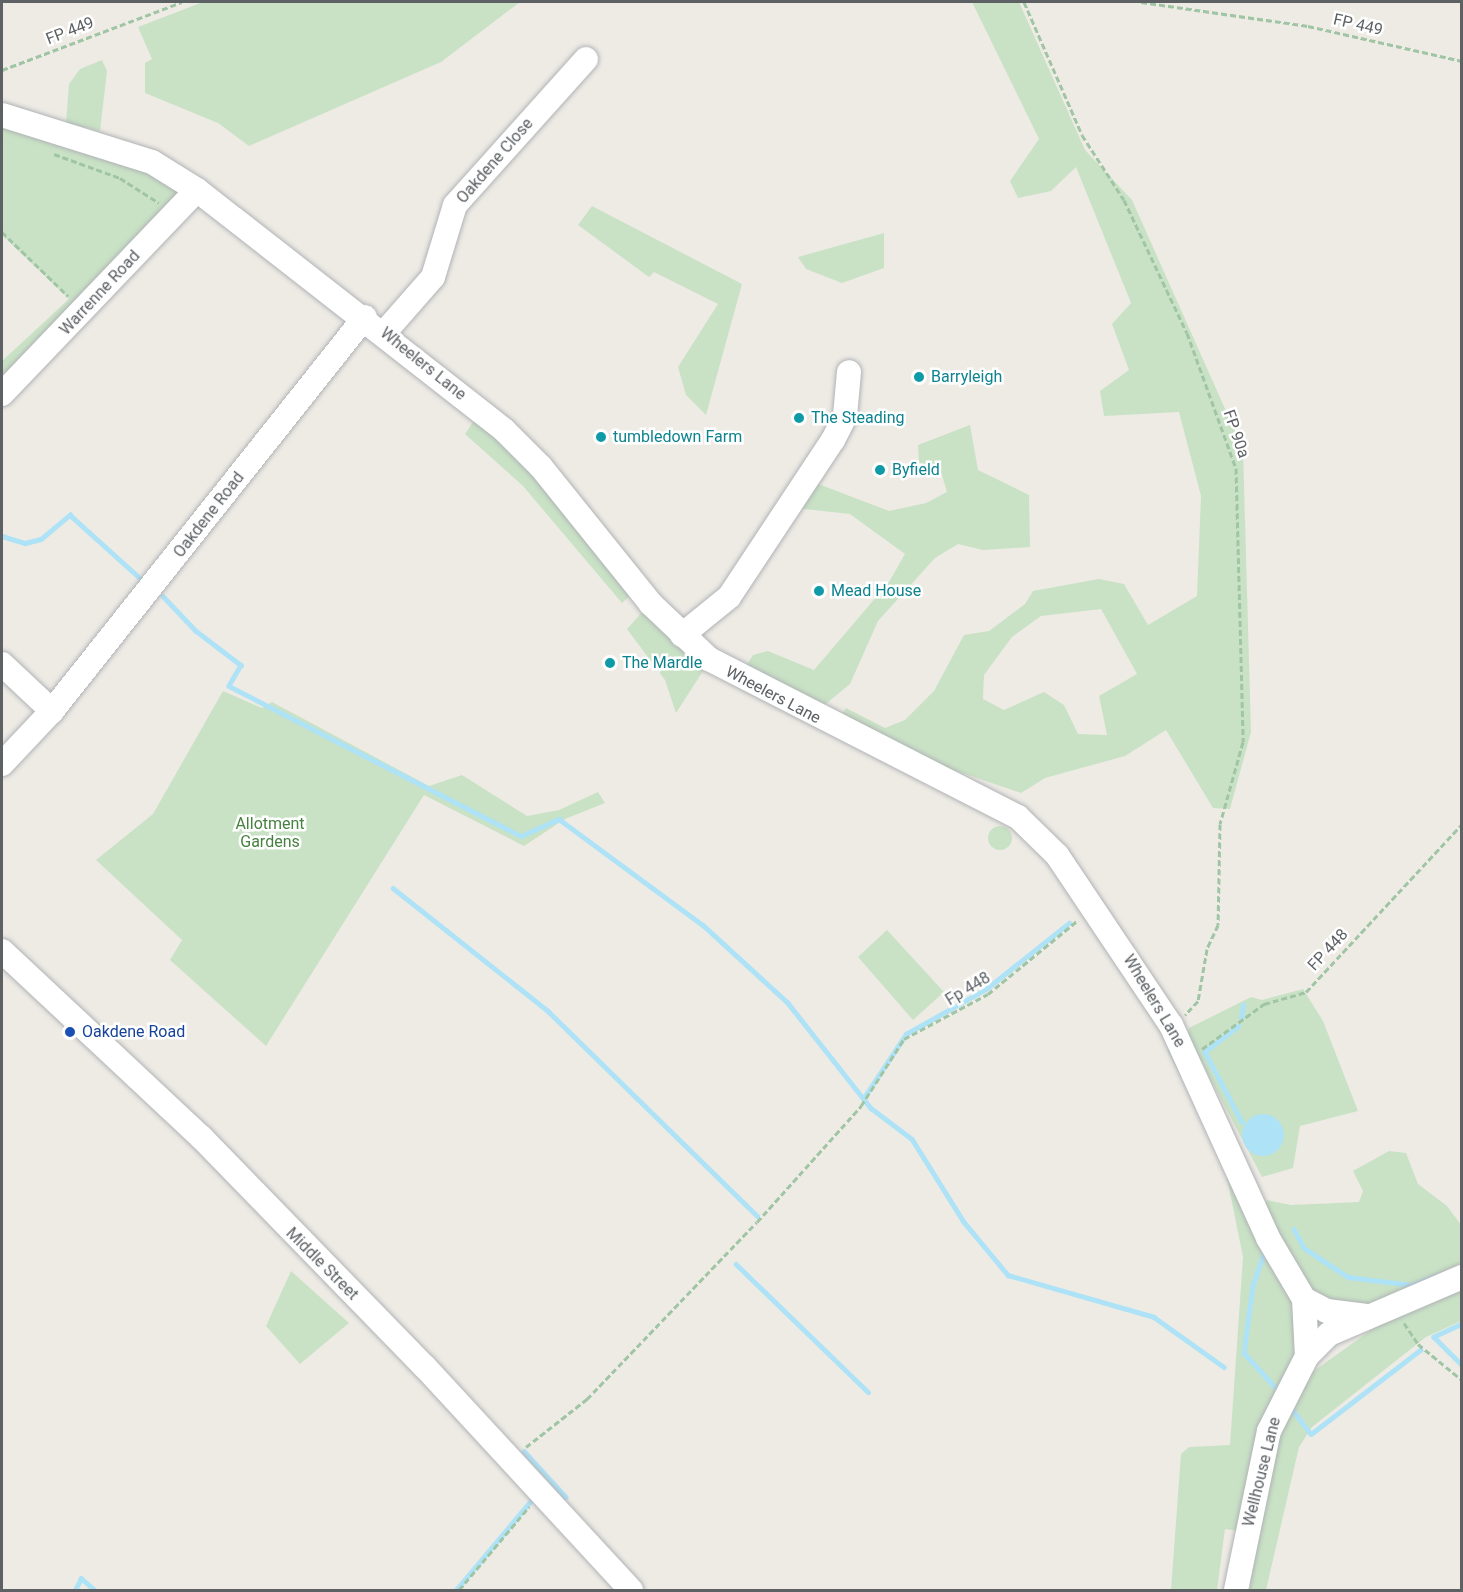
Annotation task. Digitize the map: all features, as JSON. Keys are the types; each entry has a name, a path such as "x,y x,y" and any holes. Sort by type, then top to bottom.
{"street":[{"name":"Oakdene Close","path":"384,333 433,277 455,205 586,59"},
{"name":"Wheelers Lane","path":"2,115 152,162 197,190 365,317 541,467 682,635 732,674 873,746 970,788 1018,817 1057,855 1171,1025 1269,1238 1304,1299 1307,1356"},
{"name":"Warrenne Road","path":"2,394 84,312 176,210 197,190"},
{"name":"Oakdene Road","path":"2,764 52,711 365,317"},
{"path":"682,635 729,597 828,448 845,416 849,372"},
{"path":"2,664 52,711"},
{"name":"Middle Street","path":"2,951 201,1137 510,1459 631,1590"},
{"name":"Wellhouse Lane","path":"1236,1590 1269,1431 1284,1391 1307,1356 1329,1334 1365,1316 1461,1277"},
{"path":"1304,1299 1327,1311 1365,1316"}],"path":[{"name":"FP 449","path":"2,70 182,2"},
{"name":"FP 90a","path":"1024,2 1082,135 1124,200 1187,333 1236,468 1243,742 1220,824 1220,914 1207,948 1198,1001 1171,1025"},
{"name":"FP 449","path":"1141,2 1308,26 1461,61"},
{"path":"45,151 120,178 176,210"},
{"path":"2,232 84,312"},
{"name":"FP 448","path":"1189,1060 1264,1004 1306,992 1461,824"},
{"name":"Fp 448","path":"510,1459 587,1399 861,1106 904,1039 988,994 1094,908"},
{"path":"1390,1306 1418,1344 1461,1380"},
{"path":"459,1590 541,1492"}],"green space":[{"path":"203,2 520,2 441,62 249,146 218,123 145,93 145,63 152,59 138,27"},
{"path":"972,2 1019,2 1085,150 1132,200 1243,449 1251,732 1230,809 1213,808 1166,730 1125,756 1045,778 1021,793 912,756 839,719 846,708 885,728 905,720 934,691 964,635 989,631 1025,604 1033,591 1099,579 1124,584 1148,625 1197,596 1201,496 1179,412 1104,416 1100,391 1129,370 1112,324 1131,303 1076,167 1051,191 1018,198 1010,181 1039,139","holes":["1101,609 1137,674 1099,696 1107,735 1078,734 1064,705 1044,692 1004,710 983,699 984,675 1012,637 1041,616"]},
{"path":"102,60 107,71 100,131 66,123 69,84 80,69"},
{"path":"2,120 148,168 178,192 173,204 2,380 2,361 69,299 2,235"},
{"path":"592,206 742,284 706,415 686,395 678,367 718,304 654,272 649,277 578,225"},
{"path":"884,233 884,268 842,283 806,269 798,257"},
{"path":"475,419 535,470 631,595 622,603 523,486 465,434"},
{"path":"970,425 978,470 1029,495 1030,547 983,550 958,544 935,558 878,621 850,684 822,707 746,666 753,655 768,651 814,670 889,582 905,554 850,514 795,508 813,482 889,511 926,503 947,492 941,472 919,462 918,445"},
{"path":"645,609 703,671 676,713 665,680 627,629"},
{"name":"Allotment Gardens","path":"223,691 262,708 272,702 429,786 462,775 527,816 559,810 598,792 605,803 565,819 524,846 424,795 266,1046 170,960 182,940 96,860 153,814"},
{"path":"1000,826 1005,827 1011,833 1011,843 1005,849 1000,850 995,849 989,843 988,838 989,833 995,827"},
{"path":"887,930 944,992 913,1020 858,957"},
{"path":"1303,989 1323,1021 1358,1111 1300,1126 1293,1168 1262,1177 1188,1036 1189,1028 1251,997 1262,1000"},
{"path":"1174,1045 1292,1294 1295,1358 1240,1531 1225,1529 1217,1590 1171,1590 1181,1454 1189,1447 1230,1445 1243,1257 1223,1158 1167,1050"},
{"path":"1389,1151 1406,1153 1418,1184 1447,1206 1461,1225 1461,1269 1370,1306 1348,1308 1318,1297 1301,1280 1264,1207 1267,1200 1291,1205 1359,1202 1363,1191 1353,1171"},
{"path":"291,1271 349,1323 300,1364 266,1326"},
{"path":"1461,1285 1461,1321 1426,1337 1312,1427 1299,1447 1266,1590 1250,1590 1251,1552 1279,1422 1311,1373 1392,1315"}],"water":[{"path":"1263,1114 1271,1115 1278,1120 1283,1127 1283,1143 1278,1150 1271,1155 1263,1156 1255,1155 1248,1150 1243,1143 1242,1135 1243,1127 1248,1120 1255,1115"}],"waterway":[{"path":"2,536 25,543 41,539 70,515 141,579"},
{"path":"163,596 195,630 241,665 229,686 521,836 559,819 703,925 788,1003 871,1108 912,1139 964,1222 1008,1275 1154,1317 1224,1367"},
{"path":"393,888 548,1011 757,1216"},
{"path":"863,1099 906,1034 986,989 1069,923"},
{"path":"1241,1018 1243,1005"},
{"path":"1239,1026 1205,1052 1242,1122"},
{"path":"1294,1229 1304,1248 1348,1277 1412,1285 1440,1274"},
{"path":"1265,1251 1253,1285 1244,1353 1275,1387"},
{"path":"736,1264 868,1392"},
{"path":"1462,1324 1434,1337 1462,1365"},
{"path":"1292,1409 1311,1434 1420,1350"},
{"path":"524,1451 566,1497"},
{"path":"456,1590 535,1496"},
{"path":"75,1590 81,1578 95,1590"}],"place":[{"name":"Barryleigh","path":"919,377"},
{"name":"The Steading","path":"799,418"},
{"name":"tumbledown Farm","path":"601,437"},
{"name":"Byfield","path":"880,470"},
{"name":"Mead House","path":"819,591"},
{"name":"The Mardle","path":"610,663"},
{"name":"Oakdene Road","path":"70,1032"}]}
